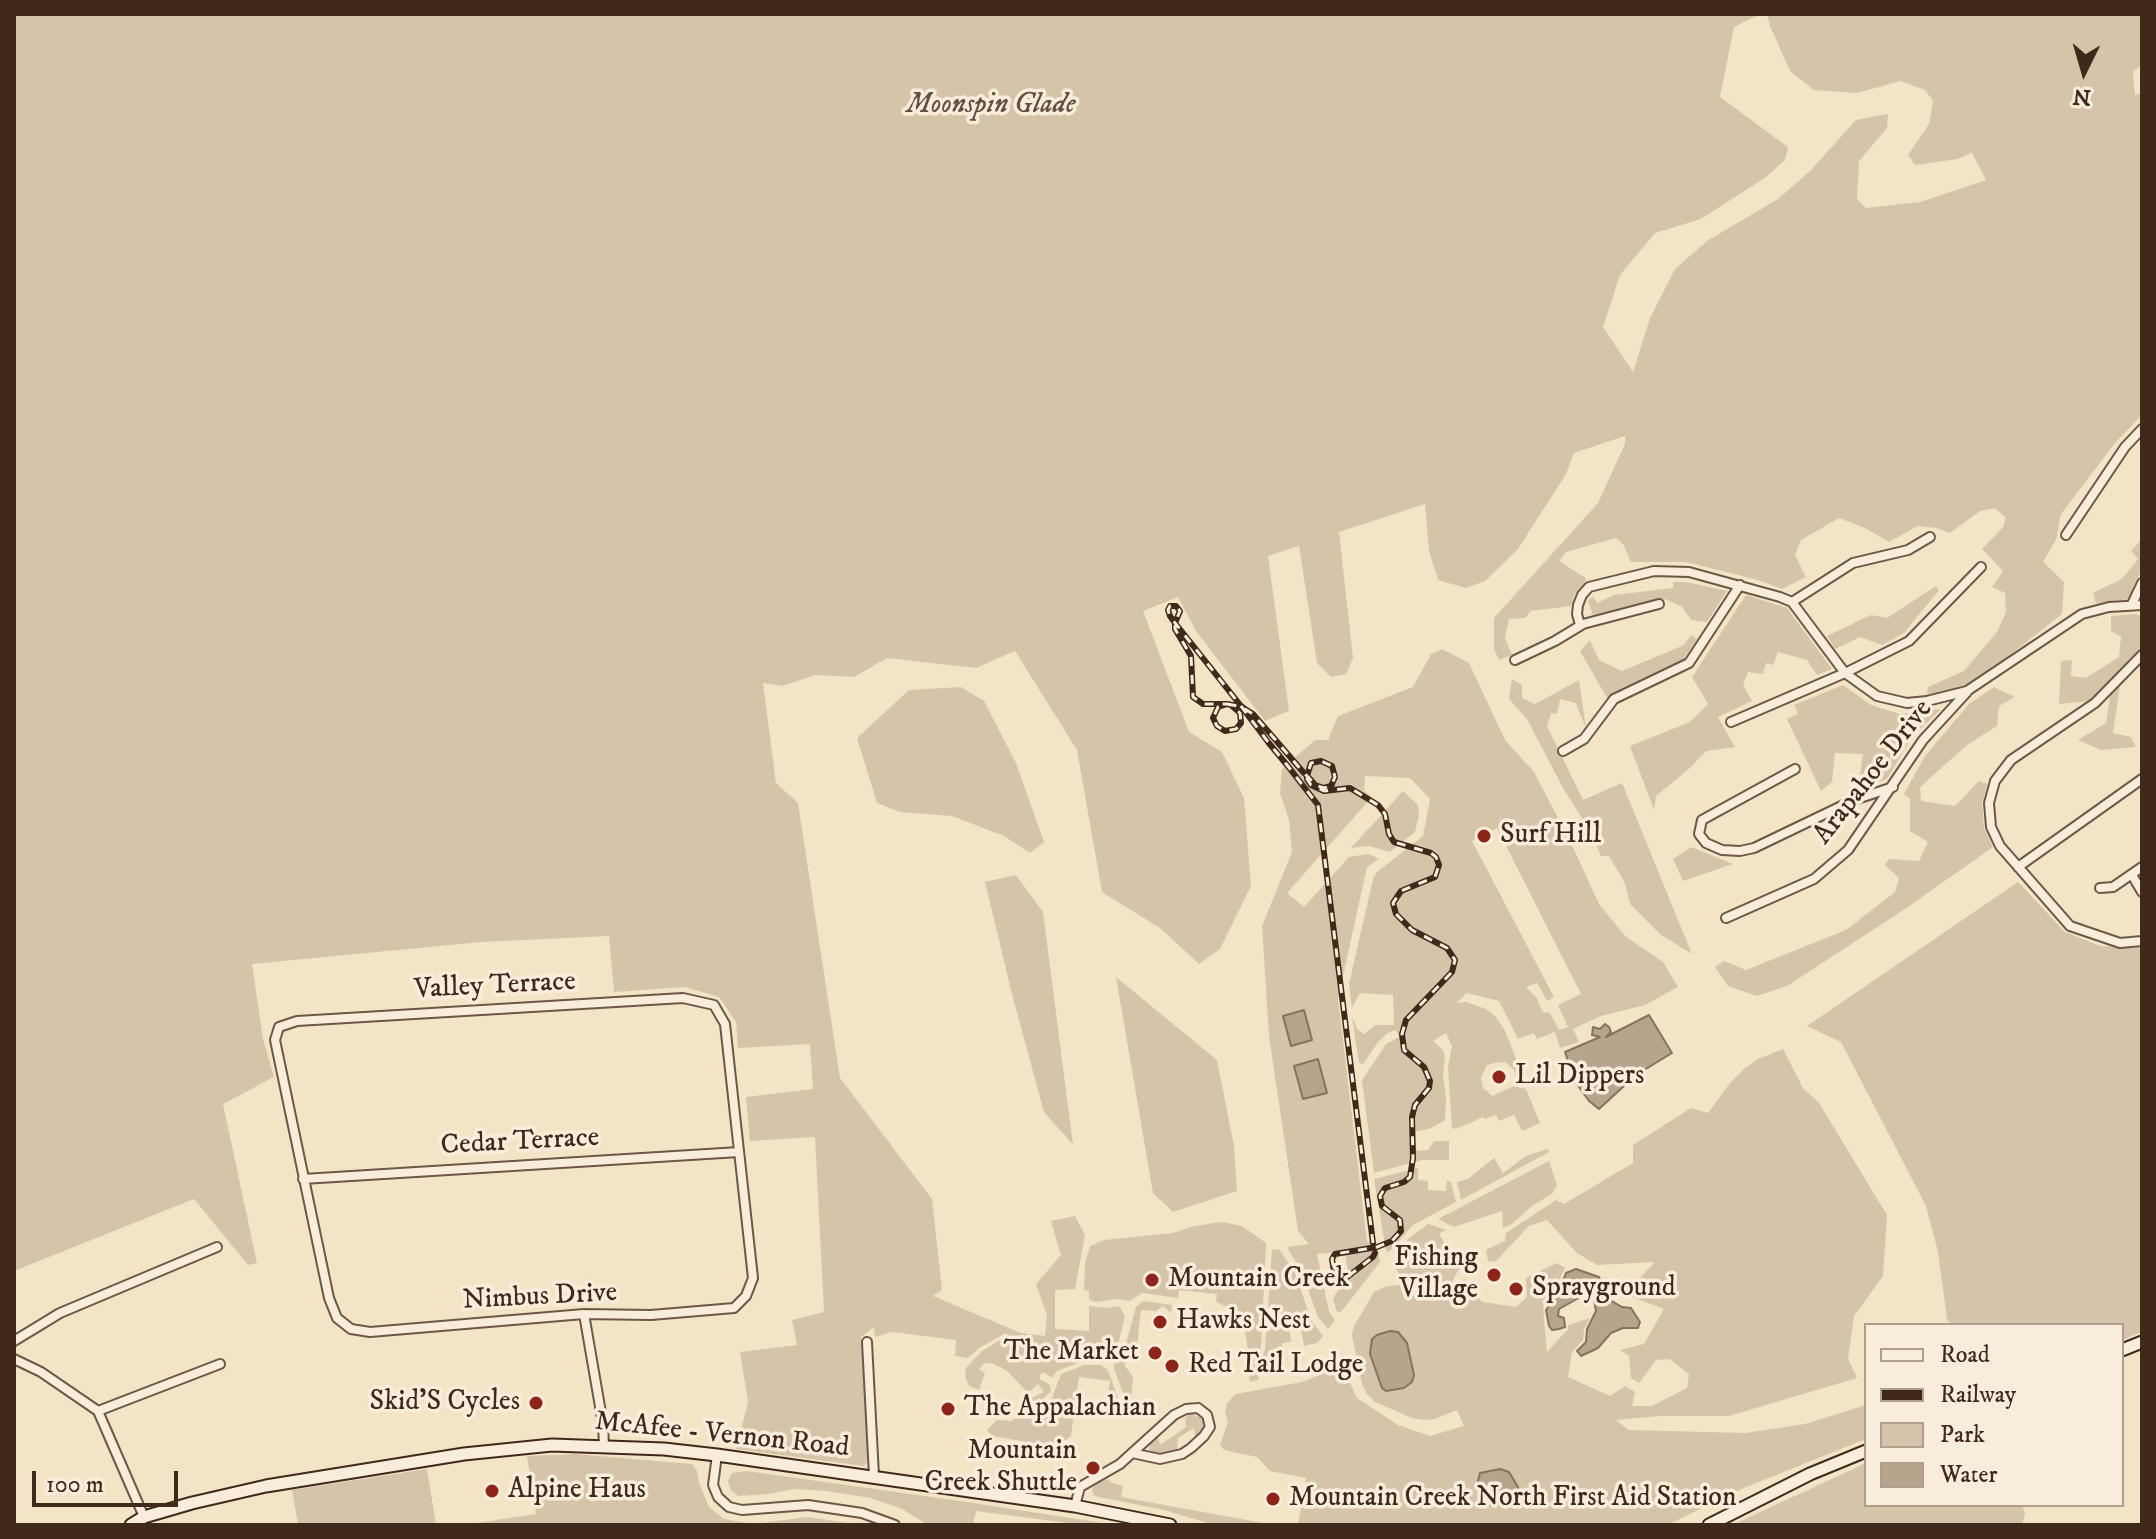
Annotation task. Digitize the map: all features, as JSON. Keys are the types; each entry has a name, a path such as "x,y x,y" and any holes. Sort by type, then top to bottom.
{"main road":[{"name":"McAfee - Vernon Road","path":"131,1525 144,1517 202,1500 266,1486 454,1455 552,1445 717,1455 1075,1506 1170,1525"},
{"path":"1709,1525 1810,1474 1864,1452"}],"street":[{"path":"2066,535 2125,447 2142,429"},
{"path":"1792,602 1853,563 1908,550 1930,537"},
{"path":"1731,722 1845,673 1909,641 1981,567"},
{"path":"1580,625 1578,605 1589,587 1654,571 1689,572 1792,602 1845,673 1865,689 1889,700 1907,703 1967,691 2082,614 2109,607 2142,605"},
{"path":"2132,604 2142,583"},
{"path":"1563,751 1584,739 1614,699 1689,663 1740,585"},
{"path":"1515,660 1580,625 1659,604"},
{"path":"2142,655 2095,703 2011,760 1995,781 1989,803 1991,827 2000,846 2070,926 2120,943 2142,941"},
{"name":"Arapahoe Drive","path":"1726,918 1814,879 1848,850 1923,740 1967,691"},
{"path":"1795,769 1702,820 1699,834 1706,843 1722,850 1754,848 1854,800 1893,787"},
{"path":"2018,867 2142,779"},
{"path":"2100,888 2113,887 2142,867"},
{"path":"2132,875 2142,892"},
{"name":"Valley Terrace","path":"279,1027 297,1021 683,998 714,1005"},
{"name":"Nimbus Drive","path":"279,1027 275,1040 329,1298 337,1318 351,1329 370,1332 584,1314 651,1315 734,1308 746,1296 753,1278 725,1024 714,1005"},
{"name":"Cedar Terrace","path":"303,1179 739,1152"},
{"path":"14,1341 60,1313 217,1247"},
{"path":"584,1314 604,1446"},
{"path":"867,1342 874,1476"},
{"path":"14,1359 41,1372 98,1411 144,1517"},
{"path":"98,1411 220,1364"},
{"path":"1075,1506 1080,1487 1120,1464 1164,1422 1186,1409 1198,1408 1210,1421 1204,1436 1182,1454 1160,1459 1132,1453"},
{"path":"717,1455 713,1485 718,1497 729,1507 742,1510 808,1505 862,1513 895,1525"}],"green space":[{"name":"Moonspin Glade","path":"14,14 1761,14 1734,27 1720,97 1788,147 1785,160 1766,177 1701,219 1655,233 1620,275 1603,327 1633,372 1650,318 1675,269 1707,241 1778,199 1810,171 1856,120 1888,114 1887,128 1859,161 1857,199 1866,208 1920,202 1986,180 1972,153 1958,159 1915,165 1908,155 1929,124 1933,101 1925,90 1901,81 1857,93 1814,90 1790,71 1767,14 2142,14 2142,65 2133,72 2135,95 2142,93 2142,415 2115,443 2061,514 2056,540 2043,562 2064,582 2062,614 1965,687 1927,695 1928,687 1964,671 1997,632 2006,612 2005,593 1992,587 2003,571 1982,549 2003,527 2006,518 1995,508 1980,511 1950,533 1918,526 1889,542 1839,518 1801,540 1795,555 1806,577 1782,589 1686,562 1631,562 1623,544 1616,538 1566,552 1559,561 1587,579 1574,595 1571,606 1531,611 1525,618 1509,619 1505,638 1512,655 1499,660 1494,649 1494,618 1598,503 1625,444 1625,436 1574,453 1566,474 1518,549 1485,581 1466,588 1438,580 1429,551 1425,504 1339,532 1353,658 1346,674 1331,677 1317,663 1299,546 1268,556 1289,711 1265,721 1196,631 1178,597 1143,611 1189,732 1222,752 1244,798 1251,886 1220,949 1199,964 1160,928 1102,892 1077,750 1015,651 976,668 887,658 854,677 815,675 783,686 763,683 776,783 798,803 840,1078 932,1199 942,1290 933,1296 1021,1333 1045,1336 1047,1315 1036,1284 1061,1255 1051,1221 1075,1216 1085,1235 1075,1289 1055,1290 1055,1329 1089,1331 1089,1306 1119,1306 1125,1316 1119,1341 1103,1361 1083,1361 1057,1371 1052,1378 1043,1372 1040,1379 1050,1385 1051,1391 1042,1400 1033,1402 1031,1398 1044,1392 1038,1384 1028,1393 1007,1371 992,1363 983,1364 979,1369 985,1373 979,1390 969,1386 965,1377 966,1368 982,1351 1009,1335 1005,1333 968,1358 955,1356 956,1340 892,1332 875,1337 874,1327 861,1337 868,1460 864,1466 736,1449 748,1402 740,1352 797,1345 792,1320 824,1312 815,1137 750,1141 746,1097 813,1089 810,1044 738,1048 736,1022 719,997 685,987 614,992 609,936 481,942 252,964 263,1039 274,1077 223,1104 257,1263 248,1265 194,1199 14,1271"},
{"path":"2142,539 2142,570 2129,599 2096,603 2093,593 2122,579 2138,559 2131,551"},
{"path":"1673,582 1727,591 1707,622 1691,620 1682,607 1665,599 1593,615 1588,601 1593,596 1597,603 1614,595 1673,588"},
{"path":"1936,586 1939,590 1904,633 1882,645 1860,637 1835,649 1827,636 1871,615 1887,618"},
{"path":"1746,595 1787,608 1832,669 1817,675 1807,660 1778,652 1773,665 1766,663 1763,674 1748,672 1743,685 1752,701 1718,717 1735,747 1706,751 1656,796 1654,810 1630,746 1690,722 1708,704 1692,677"},
{"path":"2136,614 2142,617 2142,648 2123,666 2113,733 2131,737 2136,747 2101,750 2078,740 2106,723 2113,679 2089,701 2059,704 2061,661 2072,660 2071,676 2086,678 2119,657 2121,637 2111,631 2111,616"},
{"path":"1691,635 1697,639 1683,660 1607,698 1580,651 1590,640 1599,660 1622,671 1684,645"},
{"path":"1442,649 1469,663 1505,740 1534,772 1599,904 1625,936 1663,962 1678,987 1645,1005 1601,1016 1573,1029 1579,1042 1560,1048 1555,1032 1537,1039 1534,1033 1518,1039 1499,1001 1467,993 1456,1003 1466,1002 1486,1009 1496,1017 1505,1031 1525,1081 1517,1080 1514,1070 1505,1062 1495,1063 1487,1065 1481,1077 1483,1088 1492,1096 1514,1086 1526,1089 1540,1123 1522,1131 1514,1115 1499,1121 1496,1115 1452,1128 1448,1067 1452,1046 1446,1033 1433,1041 1445,1056 1445,1120 1429,1129 1413,1132 1417,1151 1428,1150 1434,1141 1449,1141 1449,1160 1422,1160 1374,1173 1362,1080 1386,1044 1399,1037 1396,1030 1389,1032 1363,1064 1359,1063 1352,1016 1357,1029 1364,1034 1375,1025 1394,1025 1393,995 1360,993 1352,1008 1349,984 1373,879 1377,872 1423,836 1430,799 1410,778 1365,776 1364,791 1372,797 1287,893 1304,907 1349,857 1368,854 1379,859 1367,867 1338,999 1367,1242 1376,1241 1380,1262 1341,1312 1337,1312 1333,1299 1348,1272 1345,1251 1317,1254 1329,1312 1335,1320 1328,1329 1318,1317 1302,1273 1287,1247 1309,1244 1298,1231 1269,1036 1262,926 1292,852 1289,820 1280,793 1282,769 1315,740 1328,740 1338,716 1413,687 1431,654","holes":["1497,828 1581,994 1558,1005 1568,1027 1559,1030 1550,1013 1543,1012 1536,997 1526,987 1537,983 1547,1001 1554,997 1472,841"]},
{"path":"1512,679 1522,685 1522,698 1535,704 1579,680 1586,729 1576,703 1560,699 1557,714 1551,713 1547,726 1583,800 1622,783 1692,954 1661,935 1630,904 1625,883 1609,856 1601,856 1592,834 1563,788 1527,719 1509,699"},
{"path":"1843,685 1871,705 1900,714 1941,709 1912,737 1887,779 1858,790 1863,754 1835,753 1832,782 1821,791 1787,719 1798,714 1794,705"},
{"path":"961,687 984,701 1016,763 1044,842 1030,853 1004,836 952,816 900,812 877,803 857,738 909,690"},
{"path":"1994,687 2015,697 1999,706 1997,726 1967,745 1920,787 1921,801 1955,806 1979,781 1987,784 1982,804 1984,828 1993,847 1787,986 1757,996 1728,986 1715,967 1724,961 1746,970 1846,930 1895,892 1899,878 1885,865 1889,859 1919,861 1928,842 1910,831 1910,799 1904,794 1925,756 1969,704"},
{"path":"1403,791 1418,805 1415,832 1390,852 1369,846 1351,848"},
{"path":"1691,847 1733,864 1683,881 1673,859"},
{"path":"1016,875 1043,912 1073,1145 1044,1112 985,882"},
{"path":"2018,882 2065,932 2100,946 2142,948 2142,1332 2124,1339 2124,1323 1950,1323 1938,1252 1926,1206 1841,1042 1807,1026"},
{"path":"1116,977 1217,1060 1234,1146 1237,1191 1173,1212 1153,1193"},
{"path":"1783,1049 1803,1088 1819,1103 1887,1215 1883,1276 1854,1316 1848,1359 1857,1378 1729,1416 1659,1416 1616,1420 1629,1430 1746,1433 1805,1424 1864,1406 1864,1440 1744,1488 1667,1525 1298,1525 1306,1478 1270,1471 1257,1457 1224,1450 1220,1445 1228,1422 1225,1412 1227,1403 1236,1394 1302,1382 1317,1376 1331,1356 1338,1357 1357,1398 1398,1425 1430,1436 1464,1426 1457,1410 1424,1420 1375,1402 1362,1384 1352,1335 1374,1292 1387,1286 1403,1285 1412,1296 1432,1298 1441,1293 1399,1274 1394,1266 1395,1257 1409,1238 1428,1224 1446,1230 1439,1234 1450,1252 1464,1258 1476,1254 1457,1272 1450,1287 1465,1279 1482,1302 1516,1307 1527,1297 1526,1278 1557,1263 1565,1268 1543,1307 1547,1352 1568,1329 1568,1325 1590,1318 1583,1340 1572,1352 1568,1377 1610,1396 1625,1386 1635,1392 1632,1406 1652,1406 1687,1388 1689,1374 1669,1359 1656,1360 1639,1383 1631,1378 1629,1356 1620,1350 1644,1344 1664,1309 1624,1294 1655,1262 1597,1265 1577,1253 1547,1220 1529,1226 1495,1262 1488,1261 1486,1250 1505,1241 1506,1233 1556,1200 1564,1204 1633,1163 1633,1145 1691,1108 1708,1113 1730,1083 1758,1059"},
{"path":"1548,1149 1549,1152 1461,1200 1457,1182 1468,1179 1494,1158 1503,1173 1526,1156"},
{"path":"1549,1161 1557,1185 1553,1193 1512,1224 1503,1228 1502,1211 1454,1227 1438,1219"},
{"path":"1418,1168 1418,1180 1428,1181 1428,1190 1446,1191 1447,1181 1451,1182 1456,1202 1413,1225 1389,1252 1386,1251 1374,1179"},
{"path":"1222,1222 1242,1226 1266,1243 1261,1348 1254,1362 1259,1380 1250,1382 1250,1361 1242,1314 1216,1302 1217,1294 1179,1290 1178,1298 1142,1293 1130,1301 1095,1302 1089,1299 1089,1291 1084,1290 1085,1263 1090,1246 1104,1240 1173,1233"},
{"path":"1279,1249 1295,1272 1311,1320 1323,1336 1317,1343 1304,1346 1299,1317 1288,1318 1291,1342 1282,1343 1283,1357 1271,1362 1274,1371 1260,1362 1265,1350 1272,1250"},
{"path":"1143,1301 1172,1305 1171,1313 1163,1306 1156,1311 1141,1310 1137,1345 1128,1345 1125,1366 1133,1377 1131,1400 1135,1401 1134,1410 1128,1406 1113,1366 1124,1351 1136,1307"},
{"path":"1084,1365 1101,1365 1108,1370 1120,1404 1107,1405 1110,1381 1079,1377 1071,1436 1057,1447 992,1436 987,1430 997,1420 1011,1421 1046,1403 1052,1398 1061,1374"},
{"path":"1190,1414 1203,1418 1203,1430 1198,1436 1195,1436 1194,1428 1178,1438 1177,1452 1162,1454 1149,1451 1150,1442 1157,1435 1160,1445 1186,1427 1185,1418"},
{"path":"576,1454 692,1464 709,1507 724,1519 752,1524 808,1517 861,1525 464,1525 536,1514 527,1456"},
{"path":"1864,1464 1864,1507 2023,1507 2025,1514 2022,1525 1732,1525"},
{"path":"427,1469 436,1525 298,1525 292,1490"},
{"path":"747,1471 1116,1525 1083,1525 976,1511 973,1525 928,1525 902,1509 871,1498 826,1491 794,1489 738,1496 730,1489 728,1481 732,1473"},
{"path":"1108,1479 1123,1486 1121,1497 1274,1525 1214,1525 1164,1510 1094,1496 1092,1489 1097,1483"}],"water":[{"path":"1304,1010 1312,1040 1291,1046 1283,1016"},
{"path":"1649,1015 1672,1053 1636,1075 1599,1109 1574,1080 1565,1052 1600,1037 1592,1035 1593,1027 1600,1029 1605,1024 1609,1027 1611,1032 1606,1037"},
{"path":"1318,1059 1327,1093 1303,1099 1294,1066"},
{"path":"1576,1269 1599,1277 1610,1300 1631,1308 1640,1322 1638,1328 1623,1328 1611,1333 1598,1348 1581,1356 1577,1351 1586,1342 1587,1329 1596,1311 1594,1299 1584,1295 1559,1309 1558,1316 1564,1318 1565,1327 1559,1329 1552,1330 1549,1326 1546,1310 1558,1293 1566,1273"},
{"path":"1390,1331 1398,1332 1407,1343 1414,1375 1412,1382 1404,1388 1386,1391 1382,1388 1370,1354 1372,1339"},
{"path":"1500,1469 1509,1472 1520,1495 1515,1502 1493,1506 1483,1502 1478,1481 1480,1473"}],"railway":[{"path":"1373,1243 1318,805 1241,706 1175,623 1168,610 1170,606 1176,606 1180,611 1175,623 1175,629 1191,656 1193,697 1203,704 1227,704 1231,705 1240,713 1241,723 1236,729 1225,731 1217,726 1213,718 1218,707 1227,704 1241,706 1253,714 1303,772 1310,779 1315,785 1324,788 1331,786 1335,777 1332,766 1321,761 1311,763 1307,776 1307,779 1311,785 1324,791 1350,788 1378,805 1385,814 1394,842 1431,853 1439,865 1435,877 1401,891 1393,903 1396,914 1412,930 1447,948 1455,960 1452,972 1406,1020 1402,1034 1404,1050 1424,1067 1430,1081 1429,1088 1415,1105 1412,1117 1410,1177 1385,1188 1380,1196 1382,1206 1400,1220 1401,1231 1392,1241 1377,1247 1335,1254 1332,1259 1335,1278 1346,1278 1375,1253"}],"place":[{"name":"Surf Hill","path":"1484,836"},
{"name":"Lil Dippers","path":"1499,1077"},
{"name":"Fishing Village","path":"1494,1275"},
{"name":"Mountain Creek","path":"1152,1280"},
{"name":"Sprayground","path":"1516,1289"},
{"name":"Hawks Nest","path":"1160,1322"},
{"name":"The Market","path":"1155,1353"},
{"name":"Red Tail Lodge","path":"1172,1366"},
{"name":"Skid'S Cycles","path":"536,1403"},
{"name":"The Appalachian","path":"948,1409"},
{"name":"Mountain Creek Shuttle","path":"1093,1468"},
{"name":"Alpine Haus","path":"492,1491"},
{"name":"Mountain Creek North First Aid Station","path":"1273,1499"}]}
